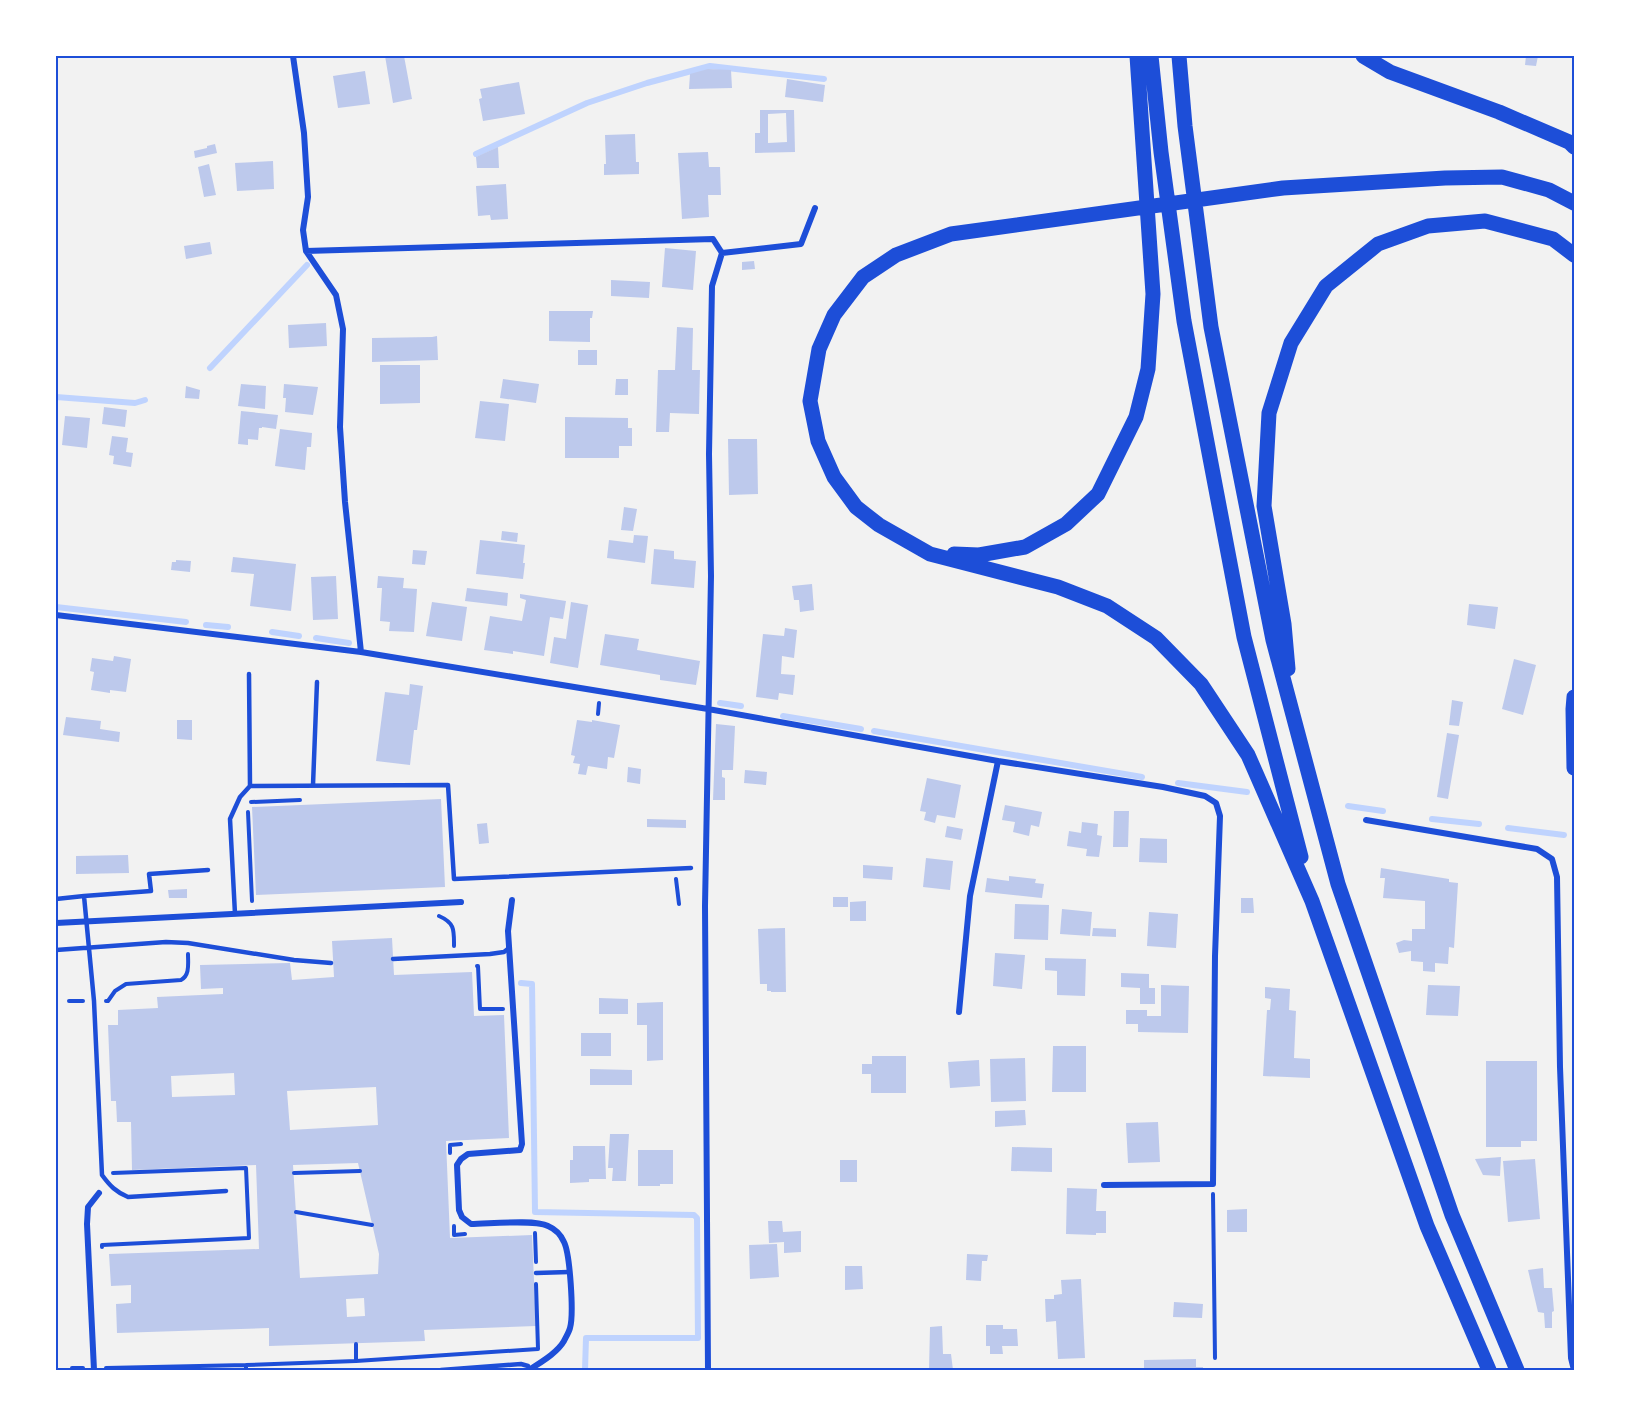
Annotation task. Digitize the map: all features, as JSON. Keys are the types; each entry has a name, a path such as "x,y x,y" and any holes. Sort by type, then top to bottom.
{"highway":[{"path":"930,554 979,555 1025,547 1066,524 1098,494 1136,417 1148,369 1153,294 1137,56"},
{"path":"1151,56 1161,152 1184,321 1244,637 1312,901"},
{"path":"1179,56 1185,126 1211,327 1273,640 1338,884 1452,1215 1517,1371"},
{"path":"1363,56 1390,72 1499,112 1569,142 1575,147"},
{"path":"1489,1371 1427,1226 1312,901 1248,755 1202,684 1156,638 1107,606 1068,591 930,554 879,525 856,507 834,477 818,441 810,401 819,349 834,315 863,277 896,255 961,232 1283,188 1444,178 1502,177 1549,190 1575,203"},
{"path":"1292,711 1284,624 1264,506 1269,413 1291,343 1296,334 1326,286 1378,244 1428,226 1485,221 1553,239 1575,255"},
{"path":"1575,697 1573,709 1575,768"}],"street":[{"path":"292,56 304,133 308,197 303,230 306,251 336,295 343,329 340,427 345,502 361,652"},
{"path":"722,253 801,244 815,208"},
{"path":"306,251 713,239 722,253 712,286 709,454 711,576 705,906 708,1371"},
{"path":"56,615 361,652 708,710 998,762 1163,786 1205,796 1216,803 1220,816 1215,956 1213,1184 1104,1185"},
{"path":"959,1012 970,896 998,762"},
{"path":"1366,820 1537,849 1552,859 1557,877 1560,1067 1571,1358 1574,1371"},
{"path":"512,900 508,931 522,1144 520,1150 468,1154 457,1165 459,1210 462,1217 471,1224 525,1222 546,1224 559,1233 565,1243 569,1272 570,1328 564,1342 529,1370"},
{"path":"57,923 461,902"},
{"path":"94,1369 87,1224 88,1207 99,1192"}],"lane":[{"path":"235,914 230,819 240,797 250,786 249,674"},
{"path":"313,785 317,682"},
{"path":"250,786 448,785 454,879 691,868"},
{"path":"56,899 151,891 149,874 208,870"},
{"path":"84,896 94,1001 102,1175 117,1192 128,1197 226,1191"},
{"path":"56,950 166,942 188,943 294,960 331,963"},
{"path":"393,959 490,954 504,951 509,947"},
{"path":"536,1273 569,1272"},
{"path":"441,1371 521,1364 528,1366 529,1370"}],"path":[{"path":"252,901 247,802 305,799"},
{"path":"431,916 443,918 451,924 454,930 454,955"},
{"path":"69,1001 108,1001 115,991 126,984 186,978 188,943"},
{"path":"470,966 478,966 480,1009 509,1008"},
{"path":"450,1156 450,1145 471,1144"},
{"path":"294,1173 360,1171"},
{"path":"1213,1184 1215,1358"},
{"path":"296,1212 372,1225"},
{"path":"454,1223 454,1235 466,1234"},
{"path":"72,1371 72,1368 246,1368 538,1349 535,1232"},
{"path":"356,1344 356,1361"}],"building":[{"path":"385,56 404,56 412,99 393,103"},
{"path":"1526,56 1538,56 1536,66 1525,65"},
{"path":"708,69 731,70 732,88 689,89 690,74"},
{"path":"365,71 370,104 338,108 333,76"},
{"path":"787,79 825,85 823,102 785,97"},
{"path":"519,82 525,114 483,121 479,99 482,98 480,89"},
{"path":"760,110 794,110 795,152 755,153 755,133 760,133","holes":["786,113 787,142 768,143 768,114"]},
{"path":"635,134 639,174 604,175 605,135"},
{"path":"215,144 217,153 195,158 194,151"},
{"path":"498,147 499,168 477,168 476,157"},
{"path":"708,152 709,167 720,167 721,195 708,195 709,217 682,219 678,153"},
{"path":"273,161 274,189 237,191 235,163"},
{"path":"209,164 216,195 204,197 198,167"},
{"path":"506,184 508,219 491,220 490,215 478,216 476,186"},
{"path":"210,242 212,254 186,259 184,246"},
{"path":"665,248 696,251 693,290 662,287"},
{"path":"754,261 755,269 742,270 742,262"},
{"path":"611,280 650,282 649,298 611,296"},
{"path":"549,311 593,311 592,318 590,318 590,342 549,341"},
{"path":"326,323 327,346 289,348 288,325"},
{"path":"677,327 693,328 692,370 700,370 699,414 670,413 669,432 656,432 658,370 675,370"},
{"path":"437,336 438,360 372,362 372,338"},
{"path":"578,350 597,350 597,365 578,365"},
{"path":"380,365 420,365 420,403 380,404"},
{"path":"503,379 539,384 536,403 500,398"},
{"path":"616,379 628,379 628,395 615,395"},
{"path":"241,384 266,386 265,409 238,406"},
{"path":"284,384 318,387 313,415 285,412"},
{"path":"186,386 200,390 199,399 185,398"},
{"path":"480,401 509,404 505,441 475,438"},
{"path":"104,407 127,410 125,427 102,424"},
{"path":"241,411 278,415 276,429 259,428 258,440 248,439 248,445 238,444"},
{"path":"65,416 90,418 87,448 62,445"},
{"path":"565,417 628,418 628,428 632,428 632,446 619,446 619,458 565,458"},
{"path":"280,429 312,433 311,447 307,447 305,470 275,466"},
{"path":"112,436 128,438 126,452 133,453 131,467 113,464 114,456 109,455"},
{"path":"728,439 757,439 758,494 729,495"},
{"path":"624,507 637,509 633,531 621,530"},
{"path":"502,531 518,533 517,542 501,540"},
{"path":"634,535 648,536 645,563 607,558 609,540 633,543"},
{"path":"480,540 525,545 523,579 476,574"},
{"path":"654,549 674,551 674,559 696,561 694,588 651,584"},
{"path":"413,550 427,551 425,565 412,564"},
{"path":"233,557 296,564 291,611 250,606 254,574 231,572"},
{"path":"191,561 190,572 171,570 172,562"},
{"path":"336,576 338,619 313,620 311,577"},
{"path":"378,576 404,578 403,588 417,589 414,632 389,631 390,622 380,621 382,588 377,588"},
{"path":"812,584 814,610 800,612 799,600 794,600 792,586"},
{"path":"467,588 508,593 507,606 465,601"},
{"path":"520,594 566,601 563,619 550,617 544,656 513,651 513,654 484,650 490,616 522,621 526,600 520,598"},
{"path":"432,602 467,607 462,641 426,636"},
{"path":"571,602 588,605 578,668 550,663 554,637 566,639"},
{"path":"1469,604 1498,607 1495,629 1467,625"},
{"path":"785,628 797,630 794,658 782,656 781,674 795,675 793,695 779,693 778,700 756,697 763,634 784,636"},
{"path":"605,634 639,639 637,650 700,661 696,685 660,680 660,675 600,665"},
{"path":"114,656 131,659 126,692 110,690 110,693 91,690 94,672 90,671 92,658 113,661"},
{"path":"1514,659 1536,665 1523,715 1502,709"},
{"path":"410,684 423,686 410,765 376,761 385,692 409,695"},
{"path":"1452,700 1463,702 1459,726 1449,725"},
{"path":"66,717 101,721 100,729 120,732 119,742 63,735"},
{"path":"177,720 192,720 192,740 177,739"},
{"path":"577,720 620,725 614,758 608,757 607,769 588,766 586,775 578,774 580,764 573,763 575,756 571,755"},
{"path":"716,724 735,726 733,770 722,770 722,777 725,778 725,800 713,800"},
{"path":"1447,733 1459,735 1448,799 1437,797"},
{"path":"628,767 641,769 640,784 627,782"},
{"path":"745,770 767,772 766,785 744,783"},
{"path":"927,778 961,785 955,818 937,815 935,823 924,820 926,812 920,811"},
{"path":"441,799 445,887 256,895 252,807"},
{"path":"1005,805 1042,812 1039,827 1031,825 1029,836 1013,832 1015,822 1002,820"},
{"path":"1114,811 1129,811 1128,847 1113,847"},
{"path":"647,819 686,820 686,828 647,827"},
{"path":"1082,822 1098,824 1097,835 1102,836 1099,857 1086,856 1087,849 1067,846 1069,831 1081,833"},
{"path":"487,823 489,843 479,844 477,824"},
{"path":"947,826 963,829 961,840 945,837"},
{"path":"1140,838 1167,839 1167,863 1139,862"},
{"path":"128,855 129,873 76,874 76,856"},
{"path":"926,858 953,861 950,890 923,887"},
{"path":"863,865 893,867 892,880 863,878"},
{"path":"1381,868 1449,879 1449,882 1458,883 1454,948 1449,947 1448,964 1435,963 1435,972 1423,971 1423,962 1411,961 1411,951 1399,953 1396,943 1404,940 1412,941 1412,929 1425,929 1425,901 1383,898 1385,878 1380,878"},
{"path":"1009,876 1036,879 1035,883 1044,884 1042,898 985,892 987,878 1009,881"},
{"path":"187,889 187,898 169,898 168,890"},
{"path":"833,897 848,897 848,907 833,907"},
{"path":"1241,898 1253,898 1254,913 1241,913"},
{"path":"866,901 866,921 850,921 850,902"},
{"path":"1015,904 1049,905 1048,940 1014,939"},
{"path":"1062,909 1092,912 1090,936 1060,934"},
{"path":"1149,912 1178,914 1176,948 1147,946"},
{"path":"785,928 786,992 767,991 767,984 760,984 758,929"},
{"path":"1093,928 1116,929 1116,937 1092,936"},
{"path":"392,938 394,975 472,972 474,1016 504,1015 509,1138 446,1141 450,1238 532,1235 536,1326 424,1330 425,1341 269,1346 269,1328 117,1333 116,1304 131,1303 131,1285 111,1286 109,1254 259,1249 256,1165 132,1170 131,1122 117,1122 116,1101 111,1101 108,1025 118,1025 118,1010 158,1008 157,997 223,994 223,988 201,989 200,965 290,963 292,980 334,977 332,941","holes":["234,1073 235,1095 172,1097 171,1076","376,1087 378,1125 290,1130 287,1091","358,1163 379,1254 378,1274 300,1278 293,1165","364,1298 365,1316 347,1317 346,1299"]},
{"path":"995,953 1025,955 1022,989 993,986"},
{"path":"1045,958 1086,959 1085,996 1057,995 1057,971 1045,970"},
{"path":"1121,973 1149,974 1149,988 1155,988 1155,1004 1140,1004 1140,988 1121,987"},
{"path":"1161,985 1189,986 1188,1033 1138,1032 1138,1024 1126,1024 1126,1010 1147,1010 1147,1016 1161,1016"},
{"path":"1428,985 1460,986 1458,1016 1426,1015"},
{"path":"1265,987 1290,989 1289,1010 1296,1011 1294,1058 1310,1059 1310,1078 1263,1076 1267,1010 1270,1010 1271,999 1265,998"},
{"path":"599,998 628,999 628,1014 599,1014"},
{"path":"663,1002 663,1060 647,1061 647,1025 637,1025 637,1003"},
{"path":"581,1033 611,1033 611,1056 581,1056"},
{"path":"1053,1046 1086,1046 1086,1092 1052,1092"},
{"path":"872,1056 906,1056 906,1093 871,1093 871,1074 862,1074 862,1064 872,1064"},
{"path":"1025,1058 1026,1101 991,1102 990,1059"},
{"path":"979,1060 980,1086 950,1088 948,1062"},
{"path":"1486,1061 1537,1061 1537,1141 1521,1141 1521,1147 1486,1147"},
{"path":"590,1069 632,1070 632,1085 590,1085"},
{"path":"1025,1110 1026,1125 995,1127 995,1111"},
{"path":"1158,1122 1160,1162 1128,1163 1126,1123"},
{"path":"610,1134 629,1134 626,1181 612,1181 613,1168 608,1168"},
{"path":"573,1146 605,1146 606,1179 589,1179 589,1182 570,1183 570,1160 573,1160"},
{"path":"1012,1147 1052,1148 1052,1172 1011,1171"},
{"path":"638,1150 673,1150 673,1184 638,1186"},
{"path":"1501,1157 1500,1176 1483,1175 1475,1159"},
{"path":"1535,1159 1540,1219 1508,1222 1503,1161"},
{"path":"840,1160 857,1160 857,1182 840,1182"},
{"path":"1067,1188 1097,1189 1096,1211 1106,1211 1106,1233 1066,1234"},
{"path":"1247,1209 1247,1232 1227,1232 1227,1210"},
{"path":"768,1221 782,1221 783,1232 801,1231 801,1252 784,1253 784,1242 769,1243"},
{"path":"777,1244 779,1277 750,1279 749,1245"},
{"path":"967,1254 988,1255 987,1261 982,1261 981,1281 966,1280"},
{"path":"845,1266 862,1266 863,1289 845,1290"},
{"path":"1543,1268 1544,1288 1552,1288 1554,1311 1552,1312 1552,1328 1545,1328 1544,1313 1538,1312 1528,1270"},
{"path":"1081,1279 1085,1358 1058,1359 1056,1321 1046,1322 1045,1299 1054,1299 1054,1295 1062,1294 1061,1280"},
{"path":"1174,1302 1203,1304 1202,1318 1173,1317"},
{"path":"986,1325 1003,1325 1003,1329 1017,1329 1018,1346 1002,1346 1003,1354 990,1354 990,1346 986,1346"},
{"path":"942,1326 943,1354 951,1354 953,1370 929,1370 930,1327"},
{"path":"1196,1359 1196,1367 1203,1367 1203,1370 1144,1370 1144,1360"}],"waterway":[{"path":"476,154 587,103 647,83 710,66 824,79"},
{"path":"210,368 307,265"},
{"path":"56,397 135,403 145,400"},
{"path":"56,607 186,622"},
{"path":"206,625 228,627"},
{"path":"272,632 299,636"},
{"path":"316,638 349,643"},
{"path":"720,703 741,706"},
{"path":"783,716 861,729"},
{"path":"874,731 1142,777"},
{"path":"1178,783 1247,792"},
{"path":"1348,806 1383,811"},
{"path":"1432,819 1479,824"},
{"path":"1508,828 1564,835"},
{"path":"521,983 532,984 535,1212 694,1215 697,1218 698,1338 586,1338 585,1370"}]}
